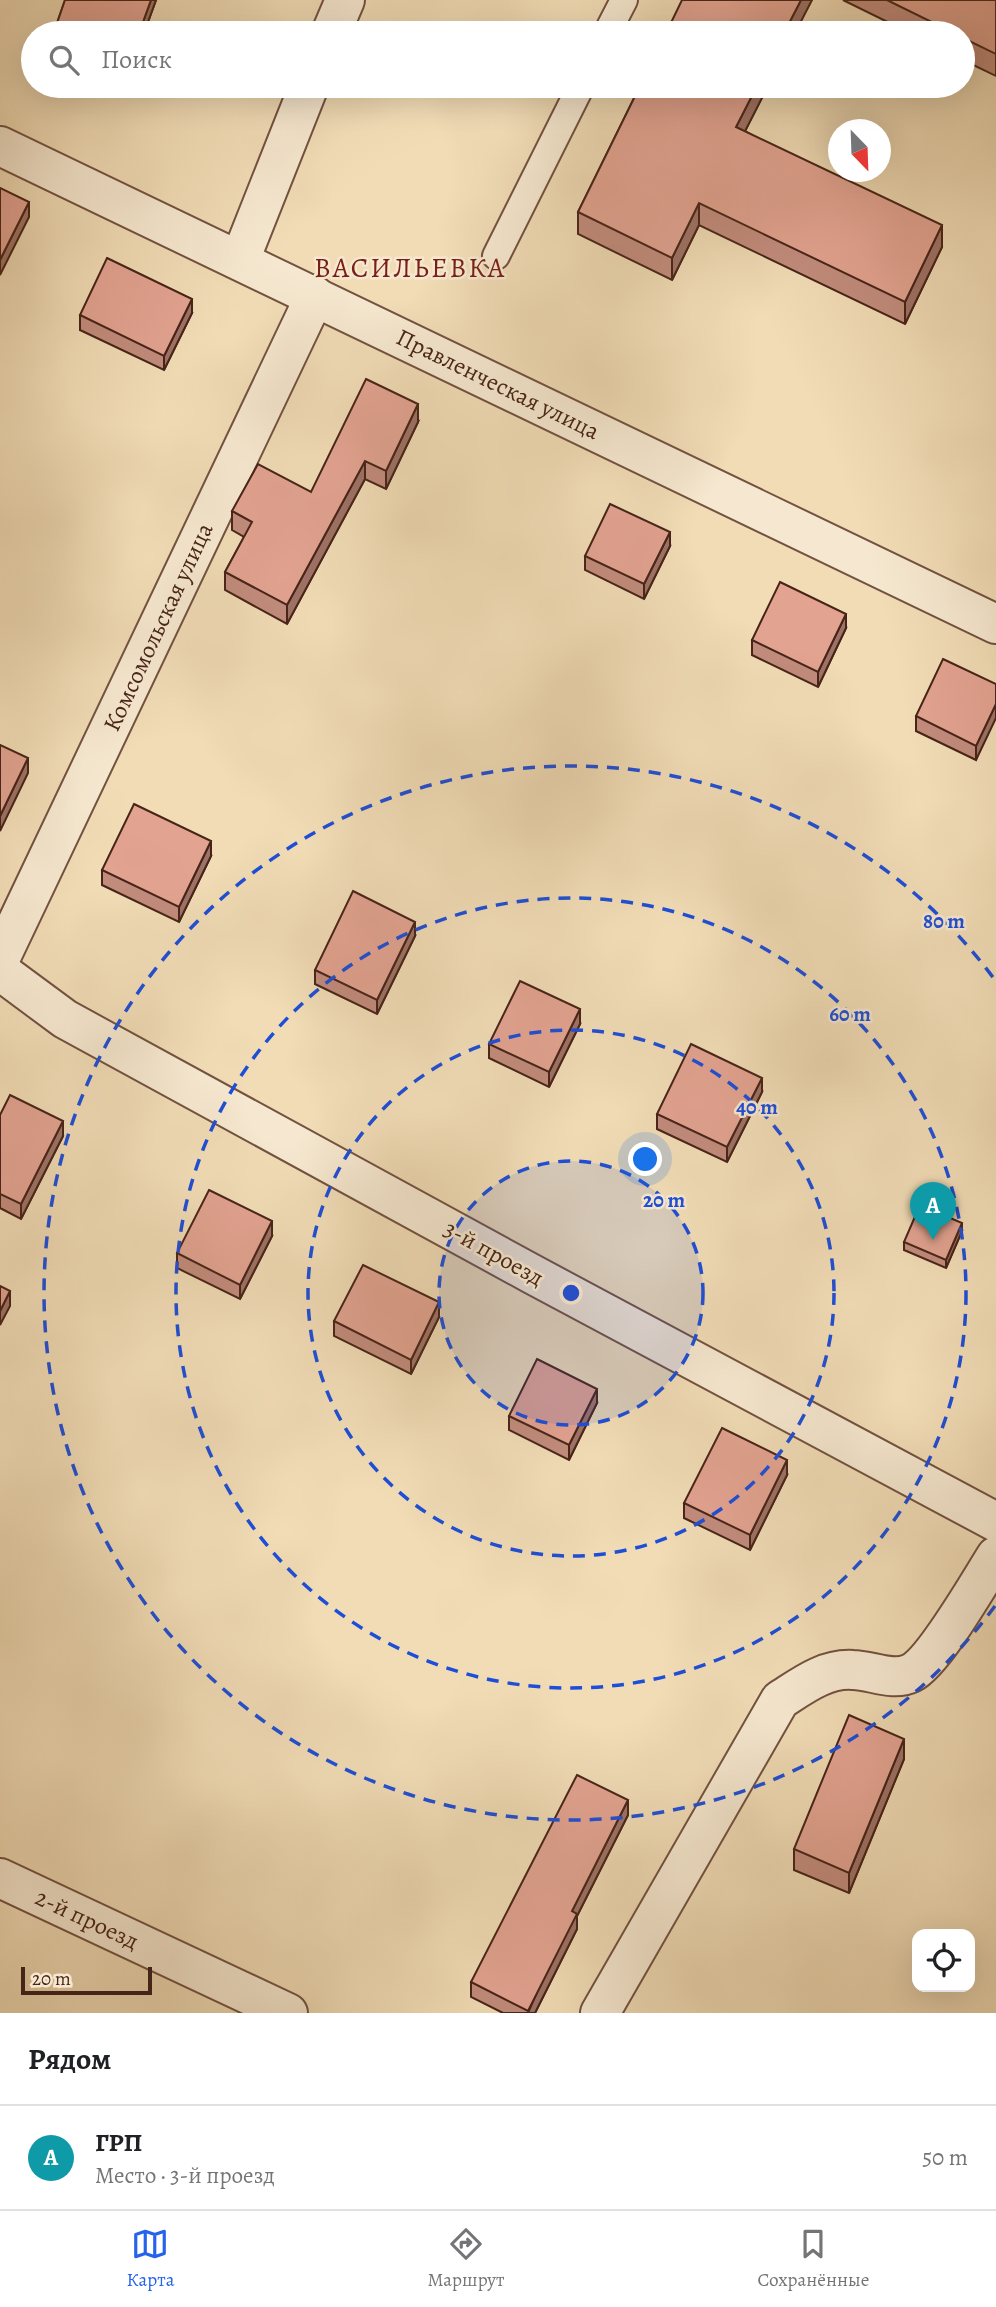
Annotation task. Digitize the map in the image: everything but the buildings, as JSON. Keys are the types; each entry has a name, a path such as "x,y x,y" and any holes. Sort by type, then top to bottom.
{"street":[{"path":"336,21 345,0"},
{"path":"240,260 304,98"},
{"name":"Правленческая улица","path":"0,146 996,624"},
{"name":"Комсомольская улица","path":"0,959 315,296"},
{"name":"3-й проезд","path":"0,971 65,1019 520,1268 996,1522"},
{"path":"600,2013 780,1700 816,1676 852,1670 885,1676 910,1674 930,1657 996,1556"},
{"name":"2-й проезд","path":"0,1878 288,2013"}],"lane":[{"path":"613,21 624,0"},
{"path":"496,256 575,98"}],"place":[{"name":"ГРП","path":"933,1240"}],"district":[{"name":"ВАСИЛЬЕВКА","path":"410,268"}]}
